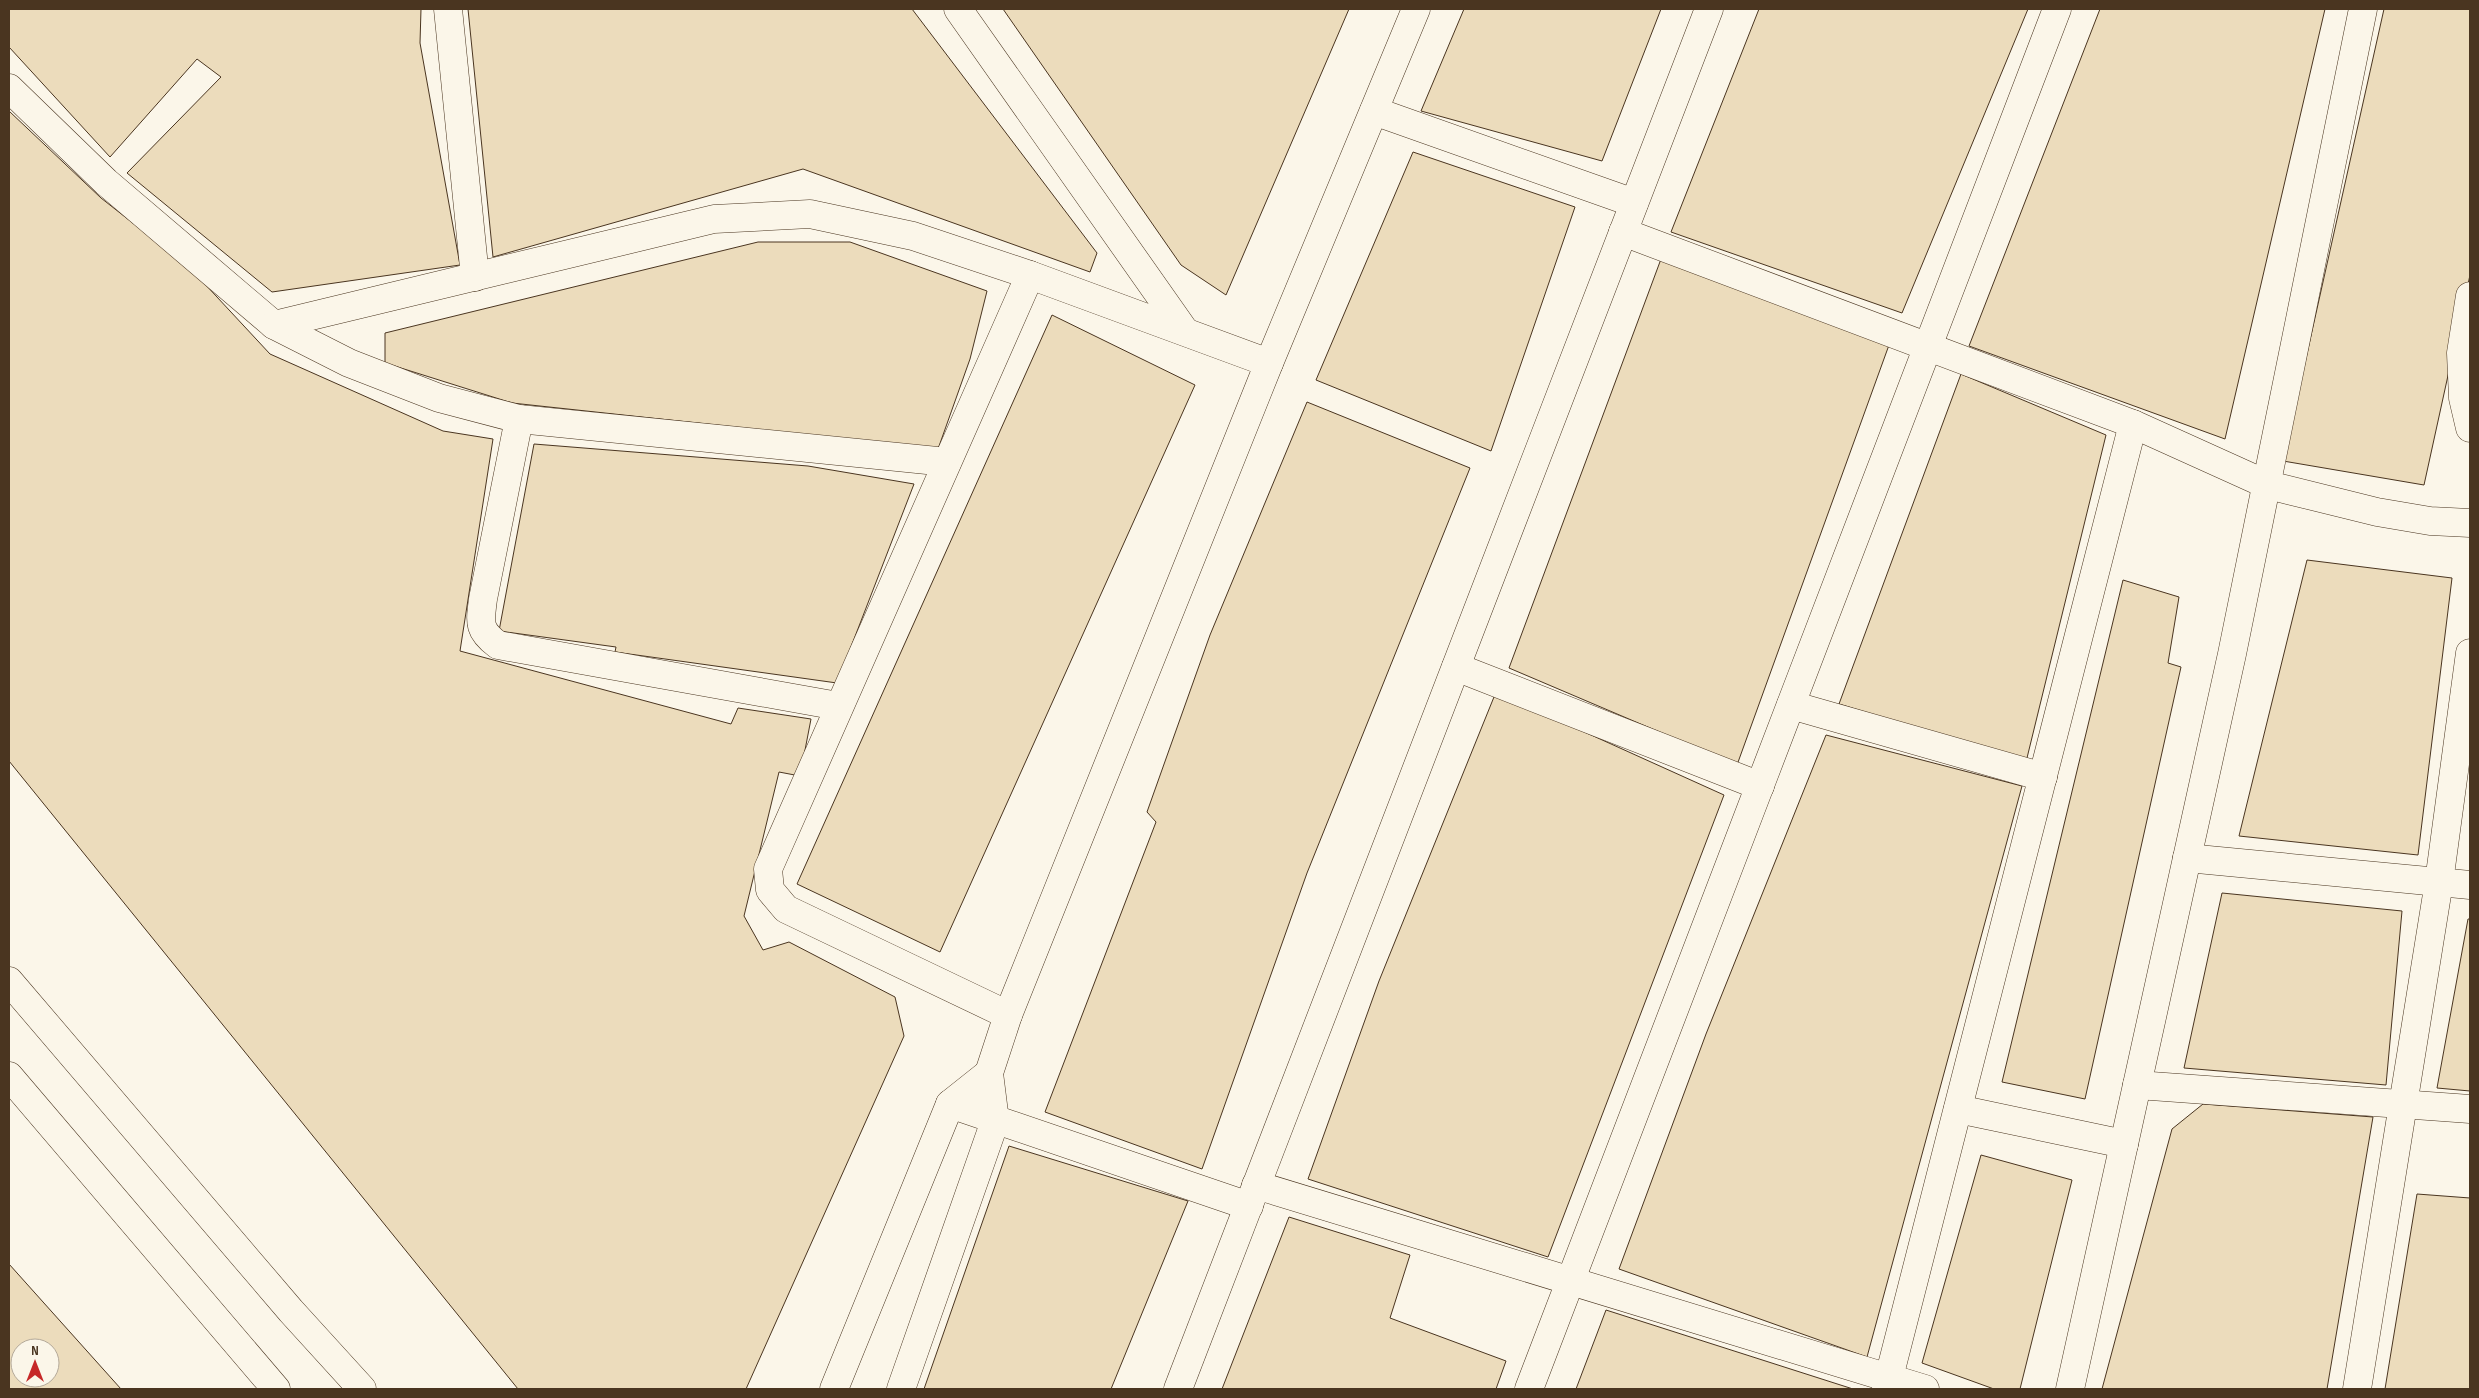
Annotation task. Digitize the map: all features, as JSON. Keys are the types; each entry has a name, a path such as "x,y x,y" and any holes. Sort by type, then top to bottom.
{"street":[{"path":"448,9 475,278"},
{"path":"958,9 1184,330"},
{"path":"901,1389 995,1121 989,1073 1008,1015 1269,363 1416,9"},
{"path":"1178,1389 1709,9"},
{"path":"1529,1389 2057,9"},
{"path":"2070,1389 2268,485 2363,9"},
{"path":"9,88 106,182 274,325 349,363 439,398 520,419 948,462"},
{"path":"1374,111 1634,203"},
{"path":"274,325 714,219 810,214 912,236 1030,275 1184,330 1269,363"},
{"path":"1623,232 2133,424 2268,485 2377,512 2430,522 2470,523"},
{"path":"1008,1015 786,909 770,890 768,869 838,706 1030,275"},
{"path":"2470,296 2461,353 2463,398 2470,428"},
{"path":"520,419 483,599 480,623 485,636 498,645 838,706"},
{"path":"1888,1384 2133,424"},
{"path":"2357,1389 2439,882 2470,653"},
{"path":"1456,667 1760,786"},
{"path":"1790,705 2043,777"},
{"path":"2186,858 2470,885"},
{"path":"9,981 291,1311 362,1389"},
{"path":"834,1389 950,1104 989,1073"},
{"path":"9,1076 276,1389"},
{"path":"2137,1084 2470,1109"},
{"path":"950,1104 995,1121 1252,1196 1570,1283 1888,1384 1925,1389"},
{"path":"1958,1109 2124,1144"}],"building":[{"path":"9,9 421,9 420,43 460,265 272,292 127,173 221,77 197,59 110,157 9,47"},
{"path":"468,9 912,9 1097,253 1090,272 803,169 493,257"},
{"path":"1003,9 1349,9 1226,295 1181,265"},
{"path":"1464,9 1661,9 1602,161 1421,111"},
{"path":"1759,9 2028,9 1902,313 1671,232"},
{"path":"2100,9 2325,9 2225,439 1969,346"},
{"path":"2384,9 2470,9 2470,275 2424,485 2283,461"},
{"path":"9,111 101,198 190,268 270,354 443,431 493,439 460,651 731,724 738,708 811,719 800,776 779,772 744,916 763,950 789,942 895,997 904,1036 746,1389 518,1389 9,761"},
{"path":"1413,152 1575,207 1491,451 1316,380"},
{"path":"758,242 850,242 987,291 970,359 938,449 512,403 385,363 385,333"},
{"path":"1661,259 1889,345 1737,765 1509,668"},
{"path":"1052,315 1195,385 940,952 797,884"},
{"path":"1961,374 2106,435 2026,762 1839,704"},
{"path":"1307,402 1470,468 1307,873 1202,1169 1045,1112 1156,822 1147,812 1210,635"},
{"path":"534,444 808,466 914,484 837,683 615,652 616,647 499,631"},
{"path":"2307,560 2452,578 2418,855 2239,836"},
{"path":"2123,580 2179,597 2168,663 2181,667 2085,1099 2002,1082"},
{"path":"1496,692 1724,795 1548,1257 1308,1179 1379,981"},
{"path":"1826,735 2022,786 1867,1357 1619,1269 1706,1034"},
{"path":"2222,893 2402,911 2386,1085 2184,1068"},
{"path":"2468,919 2470,919 2470,1091 2437,1088"},
{"path":"2203,1104 2373,1117 2327,1389 2102,1389 2172,1129"},
{"path":"1009,1146 1188,1201 1111,1389 924,1389"},
{"path":"1981,1155 2072,1180 2020,1389 1994,1389 1922,1363"},
{"path":"2417,1194 2470,1198 2470,1389 2385,1389"},
{"path":"1289,1217 1410,1255 1390,1318 1506,1361 1496,1389 1222,1389"},
{"path":"9,1264 121,1389 9,1389"},
{"path":"1606,1310 1853,1389 1576,1389"}]}
